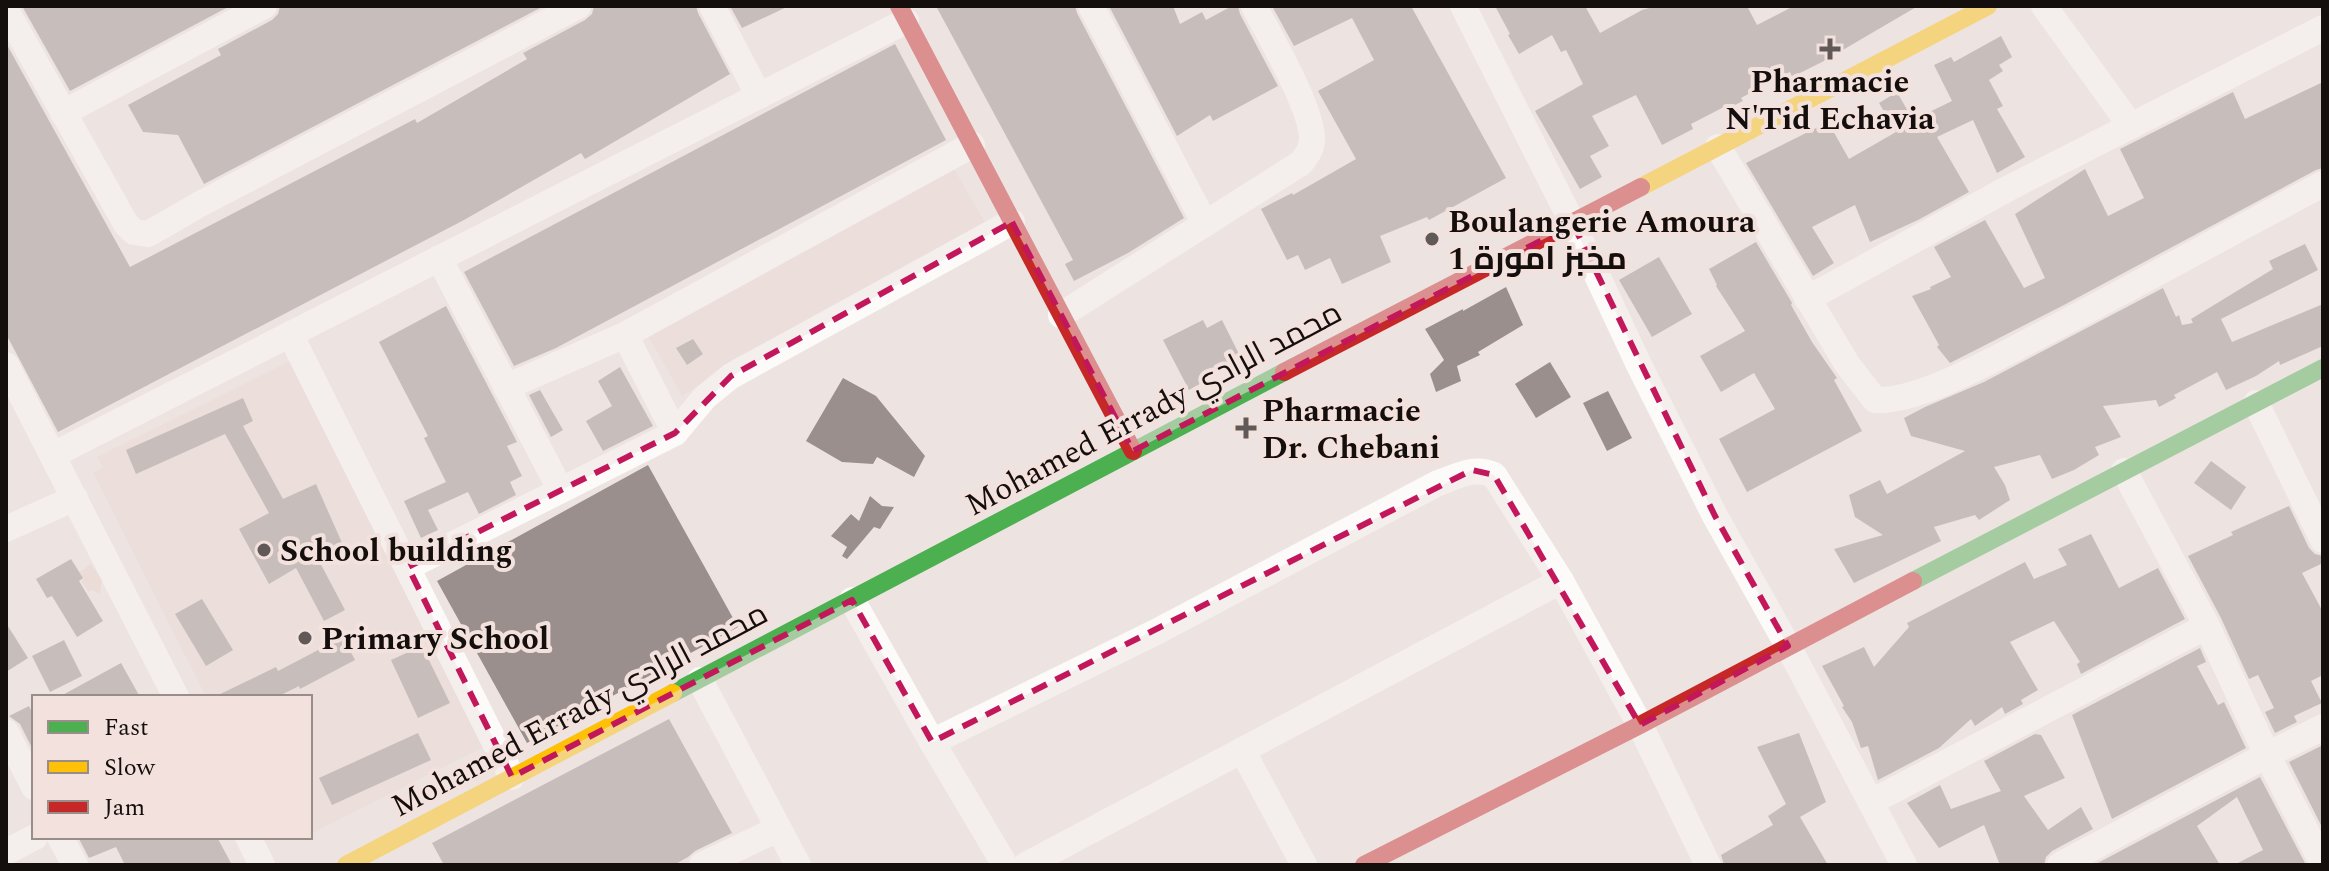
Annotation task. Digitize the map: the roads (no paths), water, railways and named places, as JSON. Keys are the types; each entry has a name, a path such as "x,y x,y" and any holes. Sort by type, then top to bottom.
{"street":[{"path":"63,113 264,6"},
{"path":"6,10 126,224 134,232 148,234 578,6"},
{"path":"712,6 759,96"},
{"path":"1091,6 1205,224"},
{"path":"1061,315 1301,163 1310,151 1313,136 1299,92 1254,6"},
{"path":"1463,6 1715,516 1904,865"},
{"name":"Mohamed Errady محمد الرادي","path":"346,865 1988,6"},
{"path":"2044,6 2131,126"},
{"path":"53,455 759,96 902,13 1133,451"},
{"path":"1807,299 2007,189 2323,28"},
{"path":"506,387 625,335 972,145"},
{"path":"1718,147 1807,299 1860,383 1875,400 1891,400 1963,375 2323,184"},
{"path":"408,567 675,433 705,397 731,376 1012,222"},
{"path":"439,258 560,489"},
{"path":"290,334 512,777"},
{"path":"625,335 675,433"},
{"path":"6,365 175,695"},
{"path":"1364,865 1640,725 2323,368"},
{"path":"2256,403 2323,540"},
{"path":"932,742 1156,632 1438,483 1472,470 1484,470 1494,475 1561,581 1640,725 1708,865"},
{"path":"2124,471 2207,626 2267,755 2323,864"},
{"path":"6,529 75,498"},
{"path":"1026,865 1561,581"},
{"path":"852,600 1005,865"},
{"path":"1871,802 2207,626"},
{"path":"700,680 798,865"},
{"path":"2060,865 2323,727"},
{"path":"6,732 32,783"},
{"path":"1242,750 1304,865"},
{"path":"702,865 778,829"},
{"path":"6,852 32,839"},
{"path":"61,839 75,865"},
{"path":"249,839 262,865"}],"place":[{"name":"Pharmacie N'Tid Echavia","path":"1830,49"},
{"name":"Boulangerie Amoura 1 مخبز امورة","path":"1432,239"},
{"name":"Pharmacie Dr. Chebani","path":"1246,428"},
{"name":"School building","path":"264,550"},
{"name":"Primary School","path":"305,638"}]}
